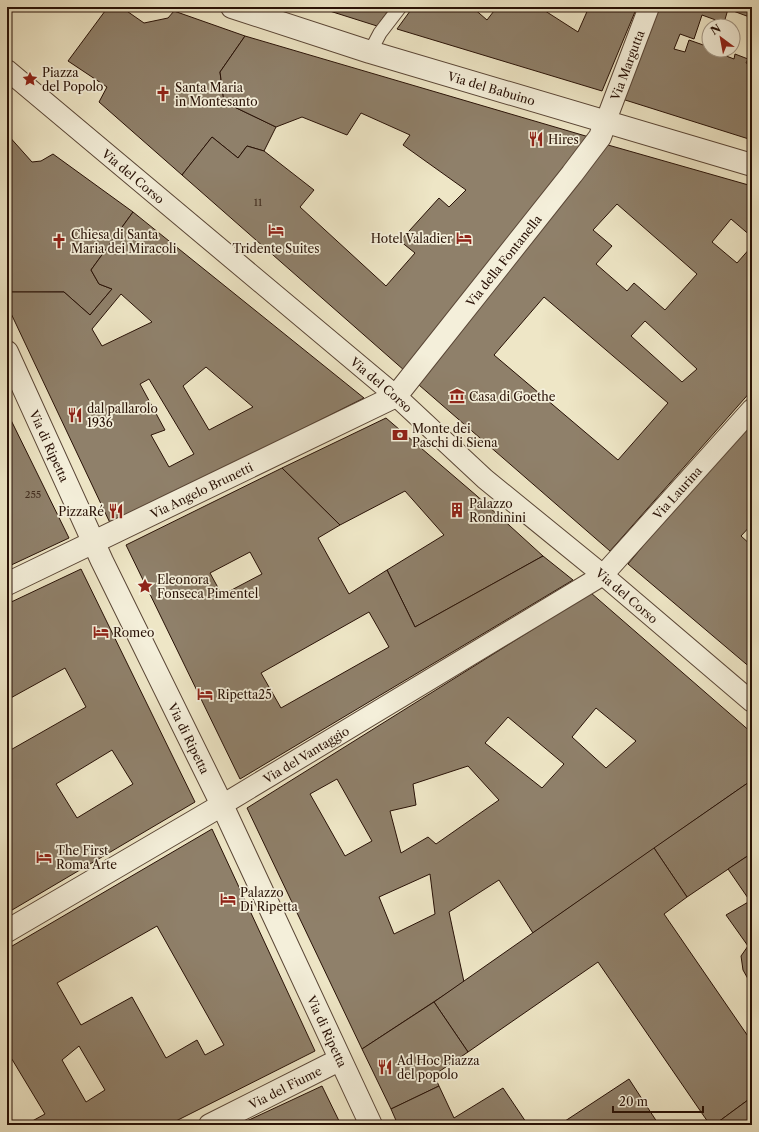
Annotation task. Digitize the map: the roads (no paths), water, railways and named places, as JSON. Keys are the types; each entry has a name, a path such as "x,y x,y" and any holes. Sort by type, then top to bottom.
{"street":[{"name":"Via del Babuino","path":"232,7 370,52 605,123 752,165"},
{"name":"Via Margutta","path":"605,123 649,7"},
{"name":"Via del Corso","path":"7,70 396,396 485,480 602,575 752,702"},
{"name":"Via della Fontanella","path":"396,396 600,137 605,123"},
{"name":"Via di Ripetta","path":"7,352 94,543 222,805 370,1125"},
{"name":"Via Angelo Brunetti","path":"7,584 396,396"},
{"name":"Via Laurina","path":"602,575 752,409"},
{"name":"Via del Vantaggio","path":"7,931 222,805 602,575"},
{"name":"Via del Fiume","path":"210,1125 339,1060"}],"lane":[{"path":"370,52 380,33 400,7"}],"place":[{"name":"Piazza del Popolo","path":"30,79"},
{"name":"Santa Maria in Montesanto","path":"163,94"},
{"name":"Hires","path":"536,139"},
{"name":"Tridente Suites","path":"276,230"},
{"name":"Hotel Valadier","path":"464,238"},
{"name":"Chiesa di Santa Maria dei Miracoli","path":"59,241"},
{"name":"Casa di Goethe","path":"457,396"},
{"name":"dal pallarolo 1936","path":"75,415"},
{"name":"Monte dei Paschi di Siena","path":"400,435"},
{"name":"Palazzo Rondinini","path":"457,510"},
{"name":"PizzaRé","path":"116,511"},
{"name":"Eleonora Fonseca Pimentel","path":"145,586"},
{"name":"Romeo","path":"101,632"},
{"name":"Ripetta25","path":"205,694"},
{"name":"The First Roma Arte","path":"44,857"},
{"name":"Palazzo Di Ripetta","path":"228,899"},
{"name":"Ad Hoc Piazza del popolo","path":"385,1067"}]}
